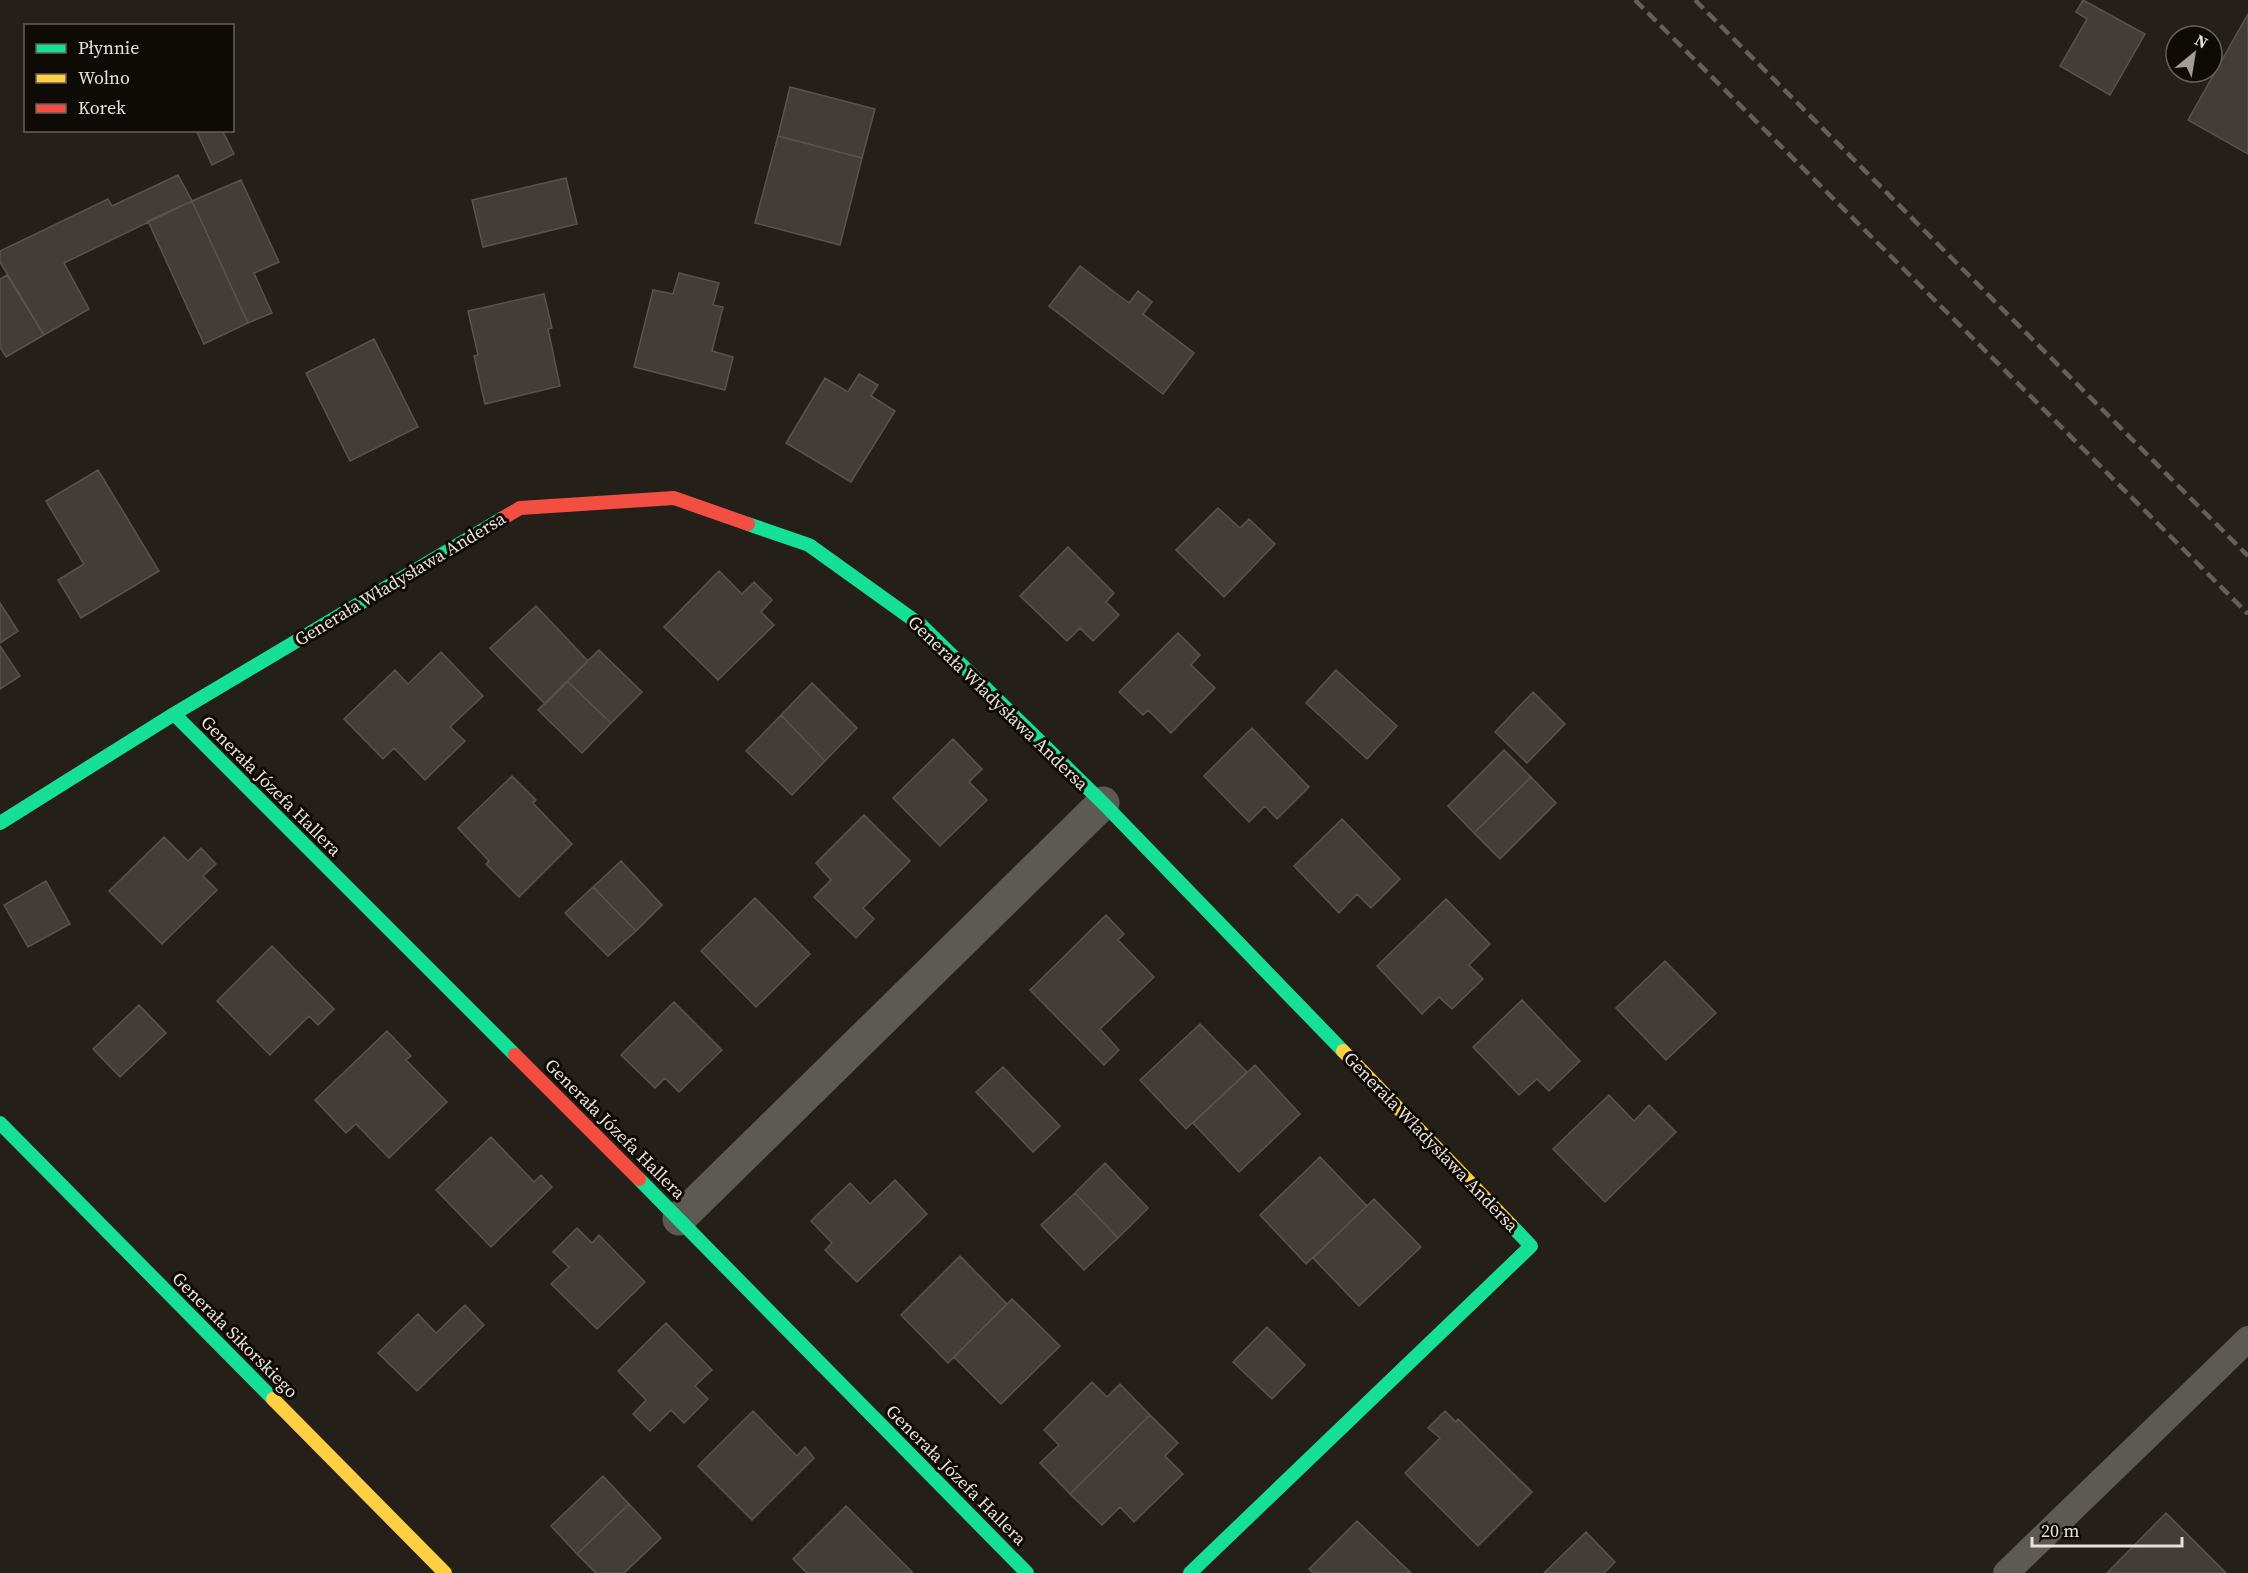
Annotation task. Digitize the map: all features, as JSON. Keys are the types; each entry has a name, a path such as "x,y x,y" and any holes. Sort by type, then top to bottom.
{"street":[{"name":"Generała Władysława Andersa","path":"0,823 174,714 520,508 674,498 809,545 922,626 1103,802 1531,1246 1190,1573"},
{"name":"Generała Józefa Hallera","path":"174,714 679,1219 1027,1573"},
{"name":"Generała Władysława Andersa","path":"679,1219 1103,802"},
{"name":"Generała Sikorskiego","path":"0,1123 445,1573"}],"lane":[{"path":"2006,1573 2248,1339"}],"building":[{"path":"2083,0 2145,34 2110,95 2060,66 2087,19 2076,12"},
{"path":"2248,14 2248,154 2188,120 2208,84 2224,84 2224,56"},
{"path":"790,87 875,109 862,158 778,136"},
{"path":"197,132 223,132 234,154 212,165"},
{"path":"778,136 862,158 840,245 755,223"},
{"path":"178,175 192,201 64,263 89,309 44,335 0,262 0,251 108,199 112,206"},
{"path":"566,178 577,224 483,247 472,200"},
{"path":"241,180 279,262 254,273 272,313 248,323 192,201"},
{"path":"192,201 248,323 204,344 148,221"},
{"path":"1080,266 1129,303 1138,291 1152,302 1143,314 1194,353 1163,394 1049,306"},
{"path":"679,273 719,283 713,305 723,307 712,351 733,357 725,390 634,367 653,290 673,294"},
{"path":"7,275 44,335 6,357 0,347 0,279"},
{"path":"544,294 552,328 548,329 560,386 485,404 474,356 478,355 468,311"},
{"path":"374,339 418,427 350,461 306,373"},
{"path":"859,374 878,385 871,396 895,411 851,482 786,443 825,378 848,392"},
{"path":"98,470 159,571 81,618 58,580 84,564 46,501"},
{"path":"1218,508 1240,528 1249,519 1275,544 1224,597 1176,550"},
{"path":"1068,547 1114,593 1106,602 1119,615 1093,641 1080,628 1067,641 1020,596"},
{"path":"719,571 742,594 754,582 772,600 761,612 774,625 718,680 664,627"},
{"path":"0,603 18,631 0,643"},
{"path":"536,606 588,661 545,704 490,648"},
{"path":"1178,633 1200,655 1191,665 1215,688 1171,733 1148,710 1143,715 1119,692"},
{"path":"0,646 20,676 0,689"},
{"path":"599,650 642,692 611,723 567,681"},
{"path":"441,652 483,696 450,727 465,741 425,780 394,748 383,759 344,719 395,670 408,684"},
{"path":"1336,670 1397,726 1367,759 1306,703"},
{"path":"567,681 611,723 582,753 538,710"},
{"path":"812,683 857,728 825,761 781,715"},
{"path":"1533,692 1565,724 1527,763 1495,732"},
{"path":"781,715 825,761 792,795 746,751"},
{"path":"1252,728 1309,787 1277,819 1265,806 1249,822 1204,776"},
{"path":"953,739 982,769 969,782 987,800 940,846 893,798"},
{"path":"1504,750 1531,777 1474,833 1448,806"},
{"path":"512,776 536,800 533,803 572,844 519,897 486,864 489,861 458,828"},
{"path":"1531,777 1556,803 1500,859 1474,833"},
{"path":"864,815 910,861 863,908 874,919 856,938 814,897 831,880 816,863"},
{"path":"1342,819 1400,879 1371,908 1357,894 1339,913 1294,866"},
{"path":"164,837 188,861 201,848 216,864 203,876 217,890 162,944 109,891"},
{"path":"621,861 662,905 636,931 593,887"},
{"path":"46,881 70,924 28,947 4,905"},
{"path":"593,887 636,931 608,956 565,913"},
{"path":"755,898 810,954 756,1007 701,951"},
{"path":"1446,899 1490,944 1469,965 1483,979 1452,1009 1439,997 1422,1014 1377,966"},
{"path":"1106,915 1124,934 1118,940 1154,977 1100,1029 1119,1050 1104,1065 1030,990"},
{"path":"272,946 334,1009 318,1025 309,1016 270,1055 217,1001"},
{"path":"1665,961 1716,1013 1666,1060 1616,1008"},
{"path":"1522,1000 1580,1061 1549,1091 1537,1079 1519,1095 1473,1047"},
{"path":"674,1002 722,1050 679,1092 665,1078 655,1088 621,1055"},
{"path":"139,1005 166,1033 120,1077 93,1049"},
{"path":"1200,1024 1247,1072 1186,1129 1140,1080"},
{"path":"387,1031 411,1056 406,1060 447,1102 389,1158 356,1124 346,1133 315,1100"},
{"path":"1255,1065 1300,1114 1239,1172 1193,1123"},
{"path":"1003,1067 1060,1126 1033,1152 976,1092"},
{"path":"1609,1095 1634,1121 1649,1105 1676,1132 1605,1202 1553,1149"},
{"path":"491,1137 534,1182 541,1175 552,1187 491,1247 436,1190"},
{"path":"1320,1157 1367,1206 1306,1264 1260,1215"},
{"path":"1105,1163 1148,1208 1118,1238 1075,1193"},
{"path":"895,1180 927,1214 857,1282 825,1250 832,1243 811,1221 850,1183 870,1204"},
{"path":"1075,1193 1118,1238 1084,1270 1041,1225"},
{"path":"1374,1199 1421,1247 1359,1306 1313,1258"},
{"path":"577,1228 592,1243 599,1235 645,1282 597,1329 551,1284 569,1267 553,1252"},
{"path":"960,1256 1007,1304 948,1363 901,1315"},
{"path":"1012,1299 1060,1346 1001,1404 954,1357"},
{"path":"465,1305 484,1325 417,1391 378,1353 418,1314 436,1333"},
{"path":"666,1323 712,1370 695,1386 708,1399 684,1423 671,1410 650,1431 633,1414 646,1400 618,1371"},
{"path":"1267,1327 1305,1365 1272,1399 1233,1362"},
{"path":"1092,1382 1107,1397 1120,1384 1150,1415 1070,1494 1040,1463 1059,1445 1044,1430"},
{"path":"753,1411 797,1456 805,1447 814,1458 752,1520 698,1466"},
{"path":"1445,1411 1456,1422 1458,1419 1532,1492 1478,1546 1405,1473 1440,1438 1428,1428"},
{"path":"1150,1415 1178,1443 1165,1456 1183,1474 1134,1522 1120,1507 1102,1525 1070,1494"},
{"path":"603,1476 629,1504 577,1554 551,1526"},
{"path":"629,1504 661,1538 624,1573 596,1573 577,1554"},
{"path":"846,1506 913,1573 807,1573 793,1559"},
{"path":"2166,1513 2226,1573 2107,1573"},
{"path":"1357,1521 1411,1573 1313,1573 1309,1569"},
{"path":"1586,1532 1615,1562 1604,1573 1544,1573"}],"railway":[{"path":"1635,0 2248,614"},
{"path":"1695,0 2248,556"}],"traffic: fast":[{"path":"0,823 174,714 503,518"},
{"path":"748,524 809,545 922,626 1103,803 1343,1051"},
{"path":"174,714 515,1055"},
{"path":"0,1123 273,1399"},
{"path":"639,1179 1027,1573"},
{"path":"1190,1573 1531,1246 1511,1225"}],"traffic: slow":[{"path":"1343,1051 1511,1225"},
{"path":"273,1399 445,1573"}],"traffic: jam":[{"path":"503,518 520,508 674,498 748,524"},
{"path":"515,1055 639,1179"}]}
